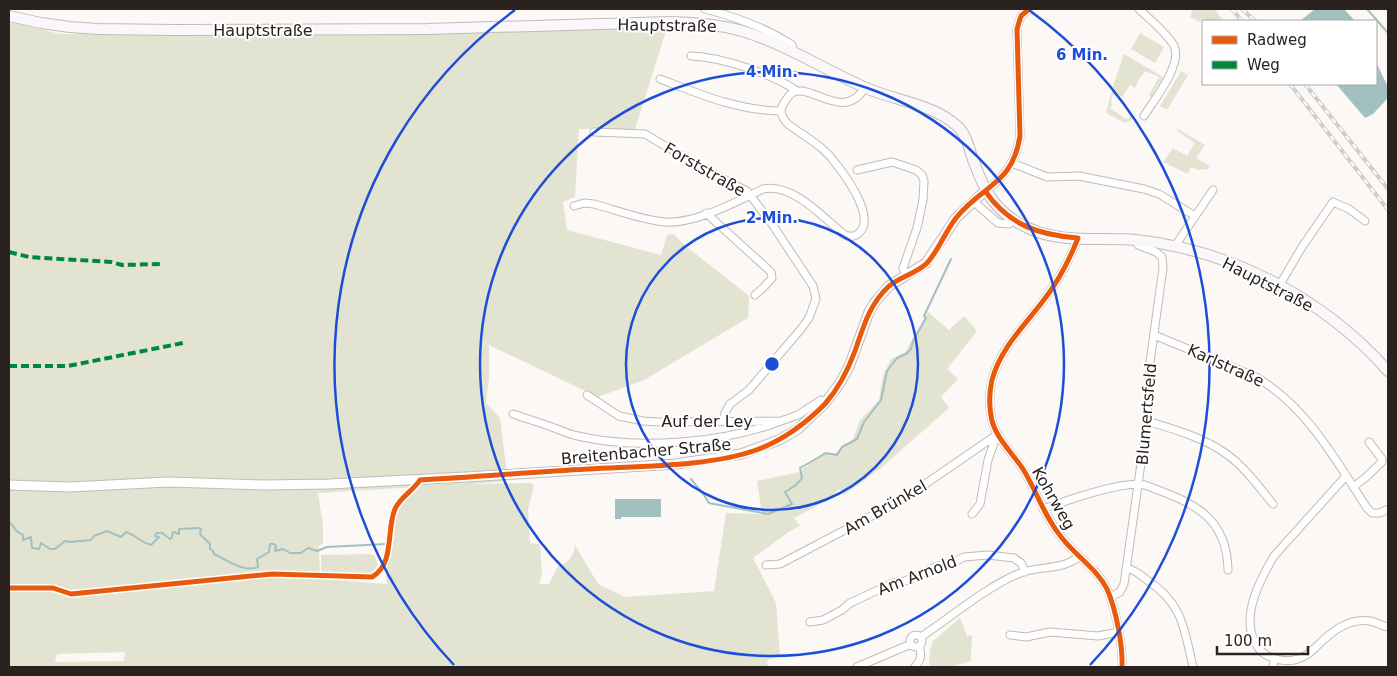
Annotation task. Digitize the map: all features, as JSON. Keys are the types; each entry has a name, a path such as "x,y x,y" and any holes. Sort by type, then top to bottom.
{"main road":[{"name":"Hauptstraße","path":"9,16 41,23 98,30 437,29 699,23 732,28 758,36 865,87 936,112 956,125 967,142 985,191 1014,220 1030,229 1048,235 1135,240 1175,246 1214,256 1247,269 1300,297 1338,324 1362,344 1388,371"}],"street":[{"path":"705,9 738,18 775,34 792,45 794,53"},
{"path":"985,191 1004,176 1018,148 1020,136 1017,29 1021,16 1029,9"},
{"path":"1139,9 1172,43 1176,53 1173,68 1144,116"},
{"path":"691,56 700,56 743,67 789,85 797,91"},
{"path":"660,79 722,103 760,111 781,111"},
{"path":"574,206 584,203 594,204 666,222 688,220 771,188 779,189 806,203 847,236 858,234 864,222 862,208 849,181 822,148 788,124 783,118 781,111 790,93 797,91 808,92 832,101 850,102 857,98 865,87"},
{"name":"Forststraße","path":"594,132 645,134 704,169 747,191 772,224 813,286 816,299 802,330 748,390 730,404 725,413 724,420"},
{"path":"857,170 892,162 916,170 924,180 923,200 917,228 903,268 906,276"},
{"path":"1012,163 1047,178 1079,176 1144,189 1159,194 1195,216"},
{"path":"1175,246 1213,190"},
{"name":"Breitenbacher Straße","path":"9,485 70,487 168,482 302,485 420,480 676,464 727,457 759,449 798,429 826,402 849,367 862,330 876,301 889,286 926,263 956,218 985,191"},
{"path":"973,201 998,223 1009,224 1014,220"},
{"path":"1279,286 1302,246 1333,202 1349,209 1365,221"},
{"path":"706,214 771,272 772,278 755,295"},
{"name":"Kohrweg","path":"1078,238 1056,284 1012,340 995,370 990,390 990,406 992,422 998,434 1022,468 1054,528 1102,581 1110,597 1119,632 1122,667"},
{"name":"Blumertsfeld","path":"1110,597 1123,589 1127,568 1147,420 1150,362 1163,268 1162,257 1156,252 1138,245 1135,240"},
{"name":"Karlstraße","path":"1154,335 1248,373 1271,386 1290,402 1315,430 1372,512 1380,513 1388,509"},
{"name":"Auf der Ley","path":"588,395 611,412 627,418 660,422 781,421 798,415 821,400 826,402"},
{"path":"513,414 577,436 647,443 709,438 751,431 781,421"},
{"path":"1147,420 1181,432 1227,454 1273,504"},
{"path":"972,514 980,504 988,460 998,434"},
{"name":"Am Brünkel","path":"766,565 780,564 902,500 998,434"},
{"path":"1353,487 1382,462 1382,459 1369,442"},
{"path":"1346,476 1281,547 1265,570 1252,606 1250,629 1254,640 1265,654 1293,664 1311,652 1340,627 1349,623 1365,621 1388,627"},
{"path":"1043,509 1078,497 1139,483 1185,500 1204,512 1220,535 1228,557 1228,570"},
{"name":"Am Arnold","path":"810,622 823,620 842,610 850,603 893,583 905,581 935,567 964,557 988,555 1014,558 1021,563 1025,572"},
{"path":"857,667 922,642 921,637 1006,580 1025,572 1068,564 1079,556"},
{"path":"1127,568 1153,584 1173,603 1184,627 1192,667"},
{"path":"1010,635 1026,637 1050,632 1098,636 1119,632"},
{"path":"915,645 921,653 919,662 915,667"},
{"path":"1273,667 1274,658"}],"green space":[{"path":"1193,9 1215,9 1222,20 1205,20 1202,18 1199,22 1190,17"},
{"path":"9,22 60,34 338,34 667,28 635,129 579,129 575,197 563,202 567,230 661,255 667,235 674,234 682,243 749,296 748,318 644,380 598,397 489,345 489,378 486,403 500,418 508,481 471,484 531,483 534,486 528,510 530,543 540,544 542,575 539,584 549,584 558,566 570,559 575,545 598,584 625,597 714,591 726,513 762,514 757,481 799,472 824,452 833,455 852,441 860,420 879,400 883,375 891,359 905,352 928,312 949,330 964,316 977,331 947,369 958,379 941,397 949,408 882,467 844,495 840,489 824,502 794,518 800,526 787,533 753,558 776,603 780,656 767,660 768,667 9,667","holes":["417,487 399,503 394,513 386,575 387,584 320,579 319,546 323,544 323,526 318,493","125,652 124,661 55,662 57,654"]},
{"path":"1140,33 1164,47 1155,63 1131,49"},
{"path":"1124,54 1163,77 1151,97 1149,95 1159,77 1145,71 1135,88 1130,85 1122,97 1117,94 1116,96 1113,95 1110,108 1126,119 1130,117 1131,112 1132,114 1132,120 1125,123 1106,113"},
{"path":"1181,71 1188,75 1167,110 1160,106"},
{"path":"1178,129 1205,145 1196,158 1210,166 1208,169 1198,170 1191,167 1188,174 1163,162 1173,148 1187,156 1195,143 1177,131"},
{"path":"371,554 375,556 378,565 368,575 321,573 321,555"},
{"path":"960,618 967,636 972,635 971,661 945,667 929,665 933,641"}],"water":[{"path":"1315,9 1344,9 1354,20 1301,20"},
{"path":"1377,64 1388,87 1388,98 1373,114 1365,118 1337,85 1377,85"},
{"path":"615,499 661,499 661,517 621,517 621,519 615,519"}],"waterway":[{"path":"1367,9 1377,20"},
{"path":"1377,20 1388,33"},
{"path":"691,479 709,503 768,514 792,504 785,492 796,485 802,478 800,468 826,453 837,455 842,447 857,439 864,422 881,400 887,371 897,358 906,354 911,349 913,341 926,318 924,316 951,259"},
{"path":"9,522 17,532 23,535 23,540 31,537 32,548 39,549 41,543 50,549 55,549 65,541 91,540 94,536 107,531 121,537 126,532 151,545 159,537 155,536 156,533 162,533 170,539 173,532 179,534 179,529 199,528 201,529 200,534 210,544 210,549 214,554 236,565 247,568 258,567 257,559 269,552 270,544 276,546 275,551 283,549 290,553 301,553 308,548 317,551 327,547 386,544"}],"railway":[{"path":"1232,9 1241,20"},
{"path":"1242,9 1254,20"},
{"path":"1291,85 1388,210"},
{"path":"1306,85 1388,189"}],"marked path":[{"path":"9,252 29,257 111,262 122,265 160,264"},
{"path":"9,366 68,366 183,343"}],"cycle path":[{"path":"9,588 53,588 71,594 272,574 372,577 384,564 395,509 420,480 698,462 740,455 778,440 810,418 825,404 834,392 849,365 867,317 881,294 892,284 927,263 956,218 976,198 995,183 1010,165 1020,136 1017,29 1021,16 1029,9"},
{"path":"985,191 994,203 1014,220 1037,231 1078,238 1054,286 1013,338 1001,358 992,380 990,411 994,428 1023,469 1056,530 1098,575 1107,589 1118,628 1122,667"}]}
